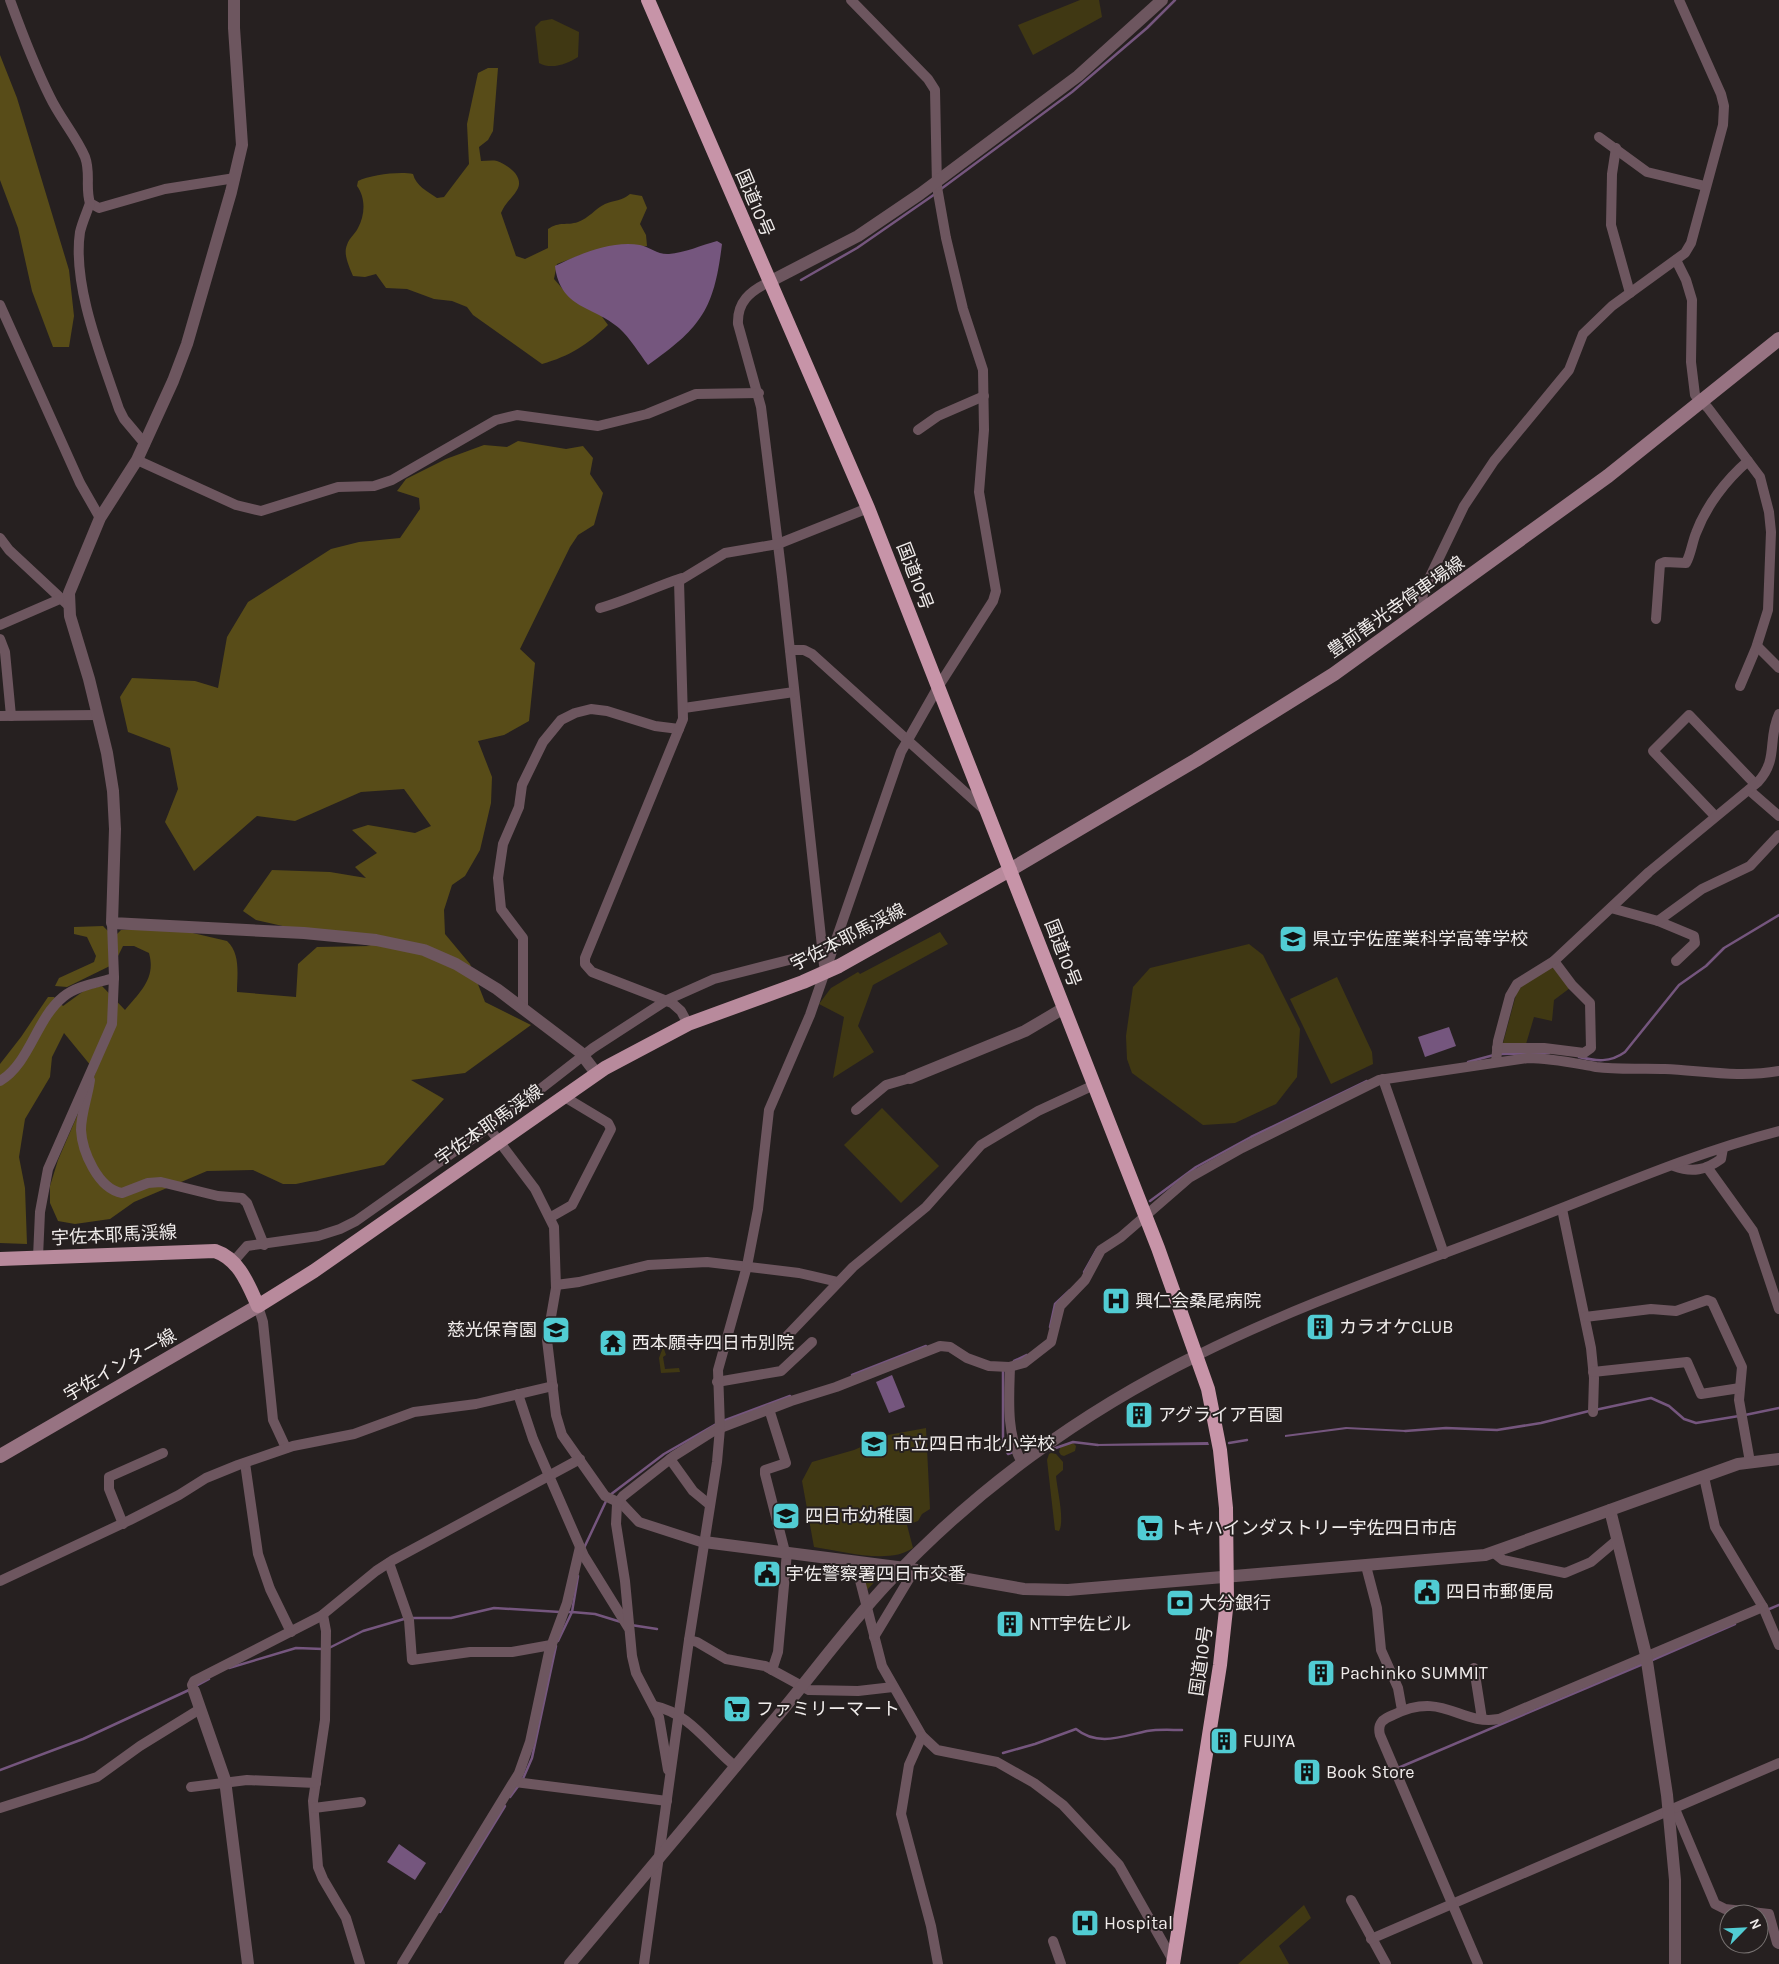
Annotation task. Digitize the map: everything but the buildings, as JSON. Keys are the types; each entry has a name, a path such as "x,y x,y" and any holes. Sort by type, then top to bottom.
{"highway":[{"name":"国道10号","path":"648,0 868,508 1145,1215 1198,1355 1208,1389 1222,1464 1226,1508 1228,1577 1222,1656 1174,1963"}],"main road":[{"name":"豊前善光寺停車場線","path":"1010,870 1292,701 1418,614 1528,536 1703,402 1779,339"},
{"name":"宇佐本耶馬渓線","path":"0,1259 209,1250 224,1254 233,1262 244,1277 258,1306 314,1272 596,1073 688,1024 824,973 884,942 1010,870"},
{"name":"宇佐インター線","path":"0,1456 258,1306"}],"street":[{"path":"0,1 4,0"},
{"path":"10,0 23,39 50,98 84,157 88,170 88,196 90,203 80,232 79,258 89,317 119,409 124,419 145,444"},
{"path":"0,625 64,602 100,518 145,444 187,344 241,155 242,136 234,28 234,0"},
{"path":"644,1964 689,1640 710,1505 720,1424 718,1382 720,1358 747,1266 758,1209 769,1110 783,1073 810,1015 897,762 906,742 994,598 996,591 979,492 984,396 980,358 962,309 952,268 938,187 935,90 928,78 851,0"},
{"path":"824,973 824,950 778,544 758,393 738,318 745,298 753,290 858,236 938,187 1078,76 1162,0"},
{"path":"1418,614 1425,587 1464,506 1494,461 1569,370 1587,330 1612,306 1676,260 1691,243 1723,125 1724,106 1721,94 1679,0"},
{"path":"1599,136 1647,172 1705,186"},
{"path":"1616,148 1612,174 1611,225 1630,293"},
{"path":"90,203 99,208 165,189 235,178"},
{"path":"1676,260 1686,280 1692,300 1691,376 1695,394 1748,461 1764,489 1775,523 1768,610 1757,646 1740,686"},
{"path":"0,305 80,483 100,518"},
{"path":"137,460 236,505 261,511 338,487 374,486 392,480 496,420 507,416 517,415 598,426 647,414 696,394 758,393"},
{"path":"918,430 938,416 984,396"},
{"path":"1656,619 1660,564 1665,562 1686,563 1696,533 1705,514 1718,493 1748,461"},
{"path":"600,608 633,599 651,589 682,578 725,553 778,544 868,508"},
{"path":"0,538 9,550 64,602 98,715 107,752 114,803 112,922 114,978 112,1024 48,1169 40,1212 38,1257"},
{"path":"682,578 679,585 684,708 679,729 585,958 587,968 592,972 667,1000 681,1011 688,1024"},
{"path":"0,640 5,652 3,664 11,716"},
{"path":"1757,646 1779,668"},
{"path":"790,650 804,650 812,654 906,742 987,813"},
{"path":"684,708 794,692"},
{"path":"522,1009 523,938 501,909 498,878 504,844 519,807 522,785 543,742 550,731 564,718 580,711 591,709 607,711 656,726 679,729"},
{"path":"1496,1062 1496,1048 1513,990 1517,984 1554,961 1649,872 1689,841 1715,816 1766,774 1772,762 1774,731 1779,714"},
{"path":"0,716 98,715"},
{"path":"1715,816 1653,751 1689,715 1779,816"},
{"path":"1658,920 1702,889 1750,866 1779,835"},
{"path":"1611,908 1658,920 1694,936 1694,943 1676,960"},
{"path":"112,922 304,933 401,945 424,950 456,964 491,985 584,1056 596,1073"},
{"path":"233,1262 247,1246 311,1238 344,1227 489,1128 584,1056 667,1000 714,979 824,950"},
{"path":"1496,1048 1544,1048 1584,1053 1591,1048 1590,1003 1572,985 1554,961"},
{"path":"0,1081 12,1071 52,1009 62,998 86,986 114,978"},
{"path":"856,1110 886,1085 910,1078 1025,1031 1064,1008"},
{"path":"669,1786 663,1734 654,1706 634,1667 625,1581 616,1524 618,1503 623,1496 670,1459 720,1424 836,1387 940,1346 952,1348 979,1363 1010,1367 1024,1363 1046,1348 1053,1338 1060,1306 1085,1280 1095,1257 1101,1250 1145,1215 1177,1186 1195,1174 1294,1121 1384,1079 1496,1062 1540,1058 1598,1067 1678,1070 1737,1076 1779,1071"},
{"path":"90,1074 88,1095 82,1120 82,1136 86,1153 106,1184 122,1192 148,1183 161,1182 218,1196 242,1198 247,1203 264,1245"},
{"path":"1384,1079 1444,1254"},
{"path":"787,1336 838,1282 926,1207 981,1144 1038,1111 1094,1085"},
{"path":"550,1217 572,1205 611,1129 608,1123 563,1096"},
{"path":"489,1128 535,1189 550,1217 556,1240 556,1285 547,1340 558,1425 567,1443 602,1494 622,1504 639,1522 704,1542 909,1568 996,1584 1047,1590 1228,1577 1458,1558 1493,1552 1750,1462 1779,1459"},
{"path":"570,1964 867,1607 909,1568 951,1523 1022,1463 1076,1424 1198,1355 1274,1321 1674,1166 1723,1148 1779,1131"},
{"path":"1674,1166 1690,1171 1707,1167 1721,1159 1723,1148"},
{"path":"1707,1167 1753,1231 1779,1309"},
{"path":"1562,1209 1585,1317 1593,1372 1593,1412"},
{"path":"556,1285 660,1264 707,1262 808,1274 838,1282"},
{"path":"1585,1317 1646,1309 1676,1311 1709,1300 1742,1370 1739,1400 1750,1462"},
{"path":"258,1306 262,1322 272,1420 286,1448"},
{"path":"718,1382 780,1371 812,1342"},
{"path":"1593,1372 1687,1362 1701,1394 1740,1388"},
{"path":"1010,1367 1012,1440 1022,1463"},
{"path":"0,1581 123,1524 169,1501 211,1476 286,1448 350,1435 414,1412 476,1404 553,1386"},
{"path":"518,1394 528,1428 580,1547 600,1584 629,1627"},
{"path":"769,1409 786,1463 765,1470 786,1552 778,1652 772,1670"},
{"path":"123,1524 108,1489 109,1477 163,1453"},
{"path":"670,1459 693,1491 710,1505"},
{"path":"248,1964 226,1781 192,1685 194,1681 324,1615 389,1563 549,1475 580,1460"},
{"path":"245,1463 258,1554 270,1589 291,1632"},
{"path":"1704,1477 1715,1527 1763,1607 1779,1645"},
{"path":"1610,1510 1646,1655 1672,1810 1675,1880 1675,1964"},
{"path":"1493,1552 1503,1560 1565,1573 1590,1562 1618,1540"},
{"path":"402,1964 514,1782 528,1748 551,1645 568,1603 580,1547"},
{"path":"855,1561 882,1666 922,1736 937,1750 990,1760 1009,1768 1063,1805 1119,1865 1174,1963"},
{"path":"389,1563 409,1620 412,1660 470,1652 512,1652 551,1645"},
{"path":"1366,1566 1376,1608 1381,1650 1398,1688 1402,1710"},
{"path":"874,1637 909,1568"},
{"path":"1478,1964 1380,1735 1379,1726 1382,1721 1402,1710 1424,1705 1435,1705 1482,1719 1493,1720 1763,1607"},
{"path":"324,1615 326,1631 325,1720 314,1808 319,1871 346,1918 360,1964"},
{"path":"689,1640 697,1642 726,1659 760,1664 802,1687 825,1691 858,1691 893,1687"},
{"path":"1474,1668 1482,1719"},
{"path":"654,1706 679,1716 707,1738 718,1753 736,1766"},
{"path":"0,1808 97,1777 140,1746 200,1709"},
{"path":"922,1736 909,1765 901,1814 931,1926 938,1964"},
{"path":"1371,1939 1779,1763"},
{"path":"191,1786 226,1781 316,1783"},
{"path":"514,1782 667,1801"},
{"path":"314,1808 361,1802"},
{"path":"1672,1810 1715,1904 1725,1909 1769,1914 1777,1943 1779,1944"},
{"path":"1352,1900 1371,1939 1386,1964"},
{"path":"1053,1941 1060,1964"}],"shaded area":[{"path":"1080,0 1099,0 1102,17 1033,55 1018,25"},
{"path":"552,19 579,32 578,57 564,64 549,66 539,63 535,27 541,21"},
{"path":"0,55 17,98 69,270 74,316 69,347 53,347 32,291 18,228 0,180"},
{"path":"488,68 498,68 493,131 488,140 479,147 481,161 501,163 514,172 519,181 517,190 501,213 516,256 525,259 548,248 548,229 560,224 578,222 605,204 630,194 642,196 647,208 640,224 646,235 647,246 581,255 557,264 554,279 568,295 600,314 608,325 578,349 542,364 473,315 467,307 452,301 434,299 407,289 386,288 376,274 365,277 353,276 346,256 348,243 358,228 364,207 362,196 357,186 358,181 385,174 413,174 419,185 437,198 444,197 469,164 467,124 478,73"},
{"path":"717,241 722,244 719,266 715,285 702,315 681,339 648,365 619,328 571,299 558,280 555,266 596,249 618,244 640,245 669,254 687,251"},
{"path":"518,441 566,449 583,446 593,458 590,474 603,493 594,525 578,535 570,547 520,649 535,663 529,721 504,735 478,741 492,777 491,803 480,850 465,876 452,885 444,910 445,934 470,964 485,1002 531,1025 465,1073 411,1080 444,1099 384,1165 296,1184 283,1184 253,1170 207,1171 134,1202 110,1219 75,1224 58,1221 50,1203 50,1186 58,1160 96,1072 64,1033 52,1057 50,1077 25,1119 19,1157 25,1188 27,1244 0,1243 0,1064 48,997 54,997 63,1006 85,990 102,986 125,1010 146,984 149,977 151,962 149,953 134,946 123,946 114,964 67,987 55,986 59,978 94,962 96,956 87,937 74,934 74,927 103,926 114,937 121,930 167,927 227,941 236,958 238,972 237,992 296,997 298,964 317,947 371,946 256,920 243,911 272,870 330,872 366,878 355,867 377,853 352,830 368,825 415,833 431,826 404,789 361,792 295,821 257,816 194,871 165,822 178,789 170,748 128,732 120,697 132,678 195,681 218,688 227,637 248,602 331,549 359,542 400,538 420,509 419,498 397,491 406,479 446,459 484,445 507,447"},
{"path":"940,932 948,944 873,985 858,1026 874,1052 833,1078 844,1017 819,1004 831,988 858,972 860,974"},
{"path":"1249,944 1263,955 1300,1029 1297,1077 1276,1104 1235,1123 1203,1125 1132,1073 1127,1059 1126,1036 1133,987 1150,968"},
{"path":"1553,966 1570,988 1554,1000 1552,1021 1534,1017 1526,1044 1503,1043 1517,991 1526,982"},
{"path":"1337,977 1372,1052 1373,1064 1331,1084 1290,999"},
{"path":"1449,1027 1456,1046 1425,1057 1418,1037"},
{"path":"882,1108 939,1166 901,1203 844,1145"},
{"path":"661,1340 666,1355 663,1357 665,1369 679,1368 680,1372 661,1373 659,1358 663,1347 659,1345 658,1341"},
{"path":"892,1375 905,1407 889,1413 876,1382"},
{"path":"1346,1427 1406,1430 1406,1432 1347,1429 1285,1437 1285,1435"},
{"path":"926,1428 930,1509 922,1514 918,1521 907,1525 913,1548 891,1556 879,1556 851,1554 814,1547 802,1481 812,1462 854,1450 888,1435"},
{"path":"1072,1442 1076,1446 1075,1451 1064,1456 1061,1455 1059,1452 1061,1445"},
{"path":"1208,1442 1209,1445 1095,1446 1096,1444"},
{"path":"1051,1453 1056,1454 1063,1462 1063,1470 1056,1476 1061,1513 1059,1531 1055,1530 1047,1460"},
{"path":"857,1564 886,1570 864,1593"},
{"path":"399,1844 426,1863 415,1880 387,1862"},
{"path":"1304,1905 1311,1918 1279,1946 1289,1964 1238,1964"}],"waterway":[{"path":"941,189 1072,92 1147,28 1175,0"},
{"path":"801,280 857,248 935,194"},
{"path":"1579,1057 1603,1060 1614,1058 1625,1052 1679,985 1706,966 1724,948 1779,915"},
{"path":"1499,1054 1549,1053"},
{"path":"1468,1062 1494,1055"},
{"path":"1150,1201 1196,1167 1251,1137 1367,1081"},
{"path":"1084,1272 1097,1249"},
{"path":"1050,1327 1055,1304 1070,1290"},
{"path":"852,1375 926,1346"},
{"path":"1014,1361 1027,1355"},
{"path":"1003,1369 1003,1443 1008,1454 1013,1452"},
{"path":"723,1421 790,1396"},
{"path":"1595,1410 1651,1398 1669,1406 1684,1419 1696,1423 1739,1416"},
{"path":"1745,1415 1779,1408"},
{"path":"1405,1431 1446,1428 1497,1430 1541,1423 1589,1411"},
{"path":"610,1495 664,1454 718,1423"},
{"path":"1229,1443 1247,1440"},
{"path":"1050,1450 1073,1442 1098,1445"},
{"path":"584,1548 607,1499"},
{"path":"566,1612 572,1612 578,1576"},
{"path":"1767,1610 1779,1605"},
{"path":"412,1618 451,1618 494,1608 560,1612"},
{"path":"558,1641 572,1612 595,1614 621,1622"},
{"path":"329,1648 363,1631 404,1619"},
{"path":"1650,1661 1735,1624"},
{"path":"631,1625 657,1629"},
{"path":"522,1781 532,1758 556,1646"},
{"path":"229,1668 296,1648 323,1649"},
{"path":"1398,1768 1643,1664"},
{"path":"196,1686 209,1679"},
{"path":"0,1770 83,1739 189,1690"},
{"path":"1003,1753 1076,1729 1093,1738 1102,1739 1111,1739 1151,1730 1182,1730"},
{"path":"510,1797 519,1785"},
{"path":"440,1912 505,1806"}],"place":[{"name":"県立宇佐産業科学高等学校","path":"1293,939"},
{"name":"興仁会桑尾病院","path":"1116,1301"},
{"name":"カラオケCLUB","path":"1320,1327"},
{"name":"慈光保育園","path":"556,1330"},
{"name":"西本願寺四日市別院","path":"613,1343"},
{"name":"アグライア百園","path":"1139,1415"},
{"name":"市立四日市北小学校","path":"874,1444"},
{"name":"四日市幼稚園","path":"786,1516"},
{"name":"トキハインダストリー宇佐四日市店","path":"1150,1528"},
{"name":"宇佐警察署四日市交番","path":"767,1574"},
{"name":"四日市郵便局","path":"1427,1592"},
{"name":"大分銀行","path":"1180,1603"},
{"name":"NTT宇佐ビル","path":"1010,1624"},
{"name":"Pachinko SUMMIT","path":"1321,1673"},
{"name":"ファミリーマート","path":"737,1709"},
{"name":"FUJIYA","path":"1224,1741"},
{"name":"Book Store","path":"1307,1772"},
{"name":"Hospital","path":"1085,1923"}]}
